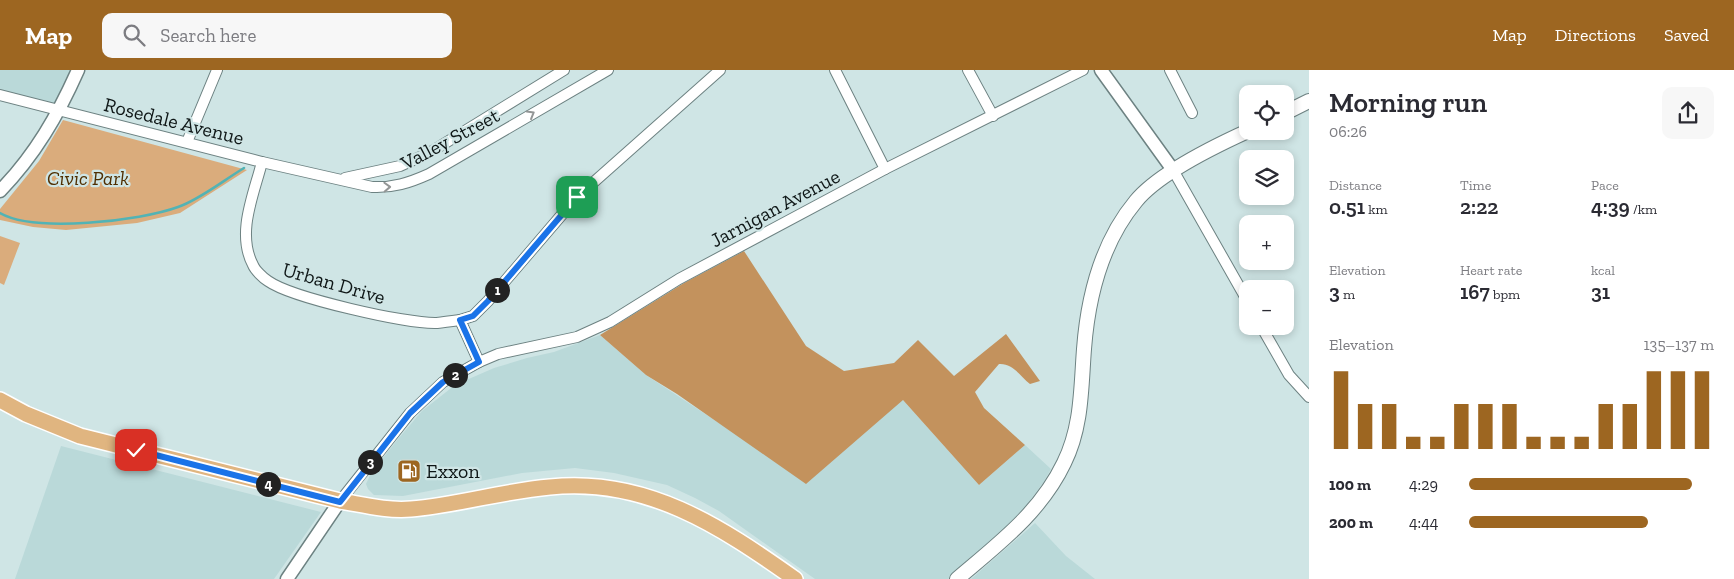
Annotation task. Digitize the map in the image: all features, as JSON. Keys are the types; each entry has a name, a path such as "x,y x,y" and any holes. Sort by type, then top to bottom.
{"main road":[{"path":"1294,108 1309,101"},
{"path":"957,579 1027,518 1045,496 1065,463 1077,426 1082,390 1087,312 1098,270 1109,243 1136,200 1173,170 1239,136"},
{"path":"0,400 26,414 80,436 340,502 384,509 412,509 551,486 602,486 650,497 697,515 746,545 795,579"}],"street":[{"path":"0,191 27,162 60,110 78,70"},
{"path":"187,142 217,70"},
{"name":"Valley Street","path":"339,179 384,171 430,153 564,70"},
{"name":"Valley Street","path":"339,179 372,187 390,188 408,184 429,174 608,70"},
{"path":"479,362 460,320 473,316 488,301 577,197 720,70"},
{"path":"835,70 886,169"},
{"path":"968,70 992,116"},
{"name":"Jarnigan Avenue","path":"340,502 410,413 443,382 498,354 577,337 610,322 679,279 886,169 1083,70"},
{"path":"1101,70 1173,170 1239,286"},
{"path":"1170,70 1192,113"},
{"name":"Rosedale Avenue","path":"0,95 262,162 339,179"},
{"path":"212,148 215,160"},
{"name":"Urban Drive","path":"262,162 246,225 246,245 253,266 268,281 292,292 384,316 436,323 460,320"},
{"path":"1266,335 1289,375 1309,397"},
{"path":"287,579 340,502"}],"shaded area":[{"path":"0,70 78,70 60,111 0,95"},
{"path":"744,251 806,346 844,371 894,363 918,340 954,376 1006,334 1040,381 1030,384 1012,368 999,364 975,392 984,408 1025,445 979,485 903,400 806,484 677,394 646,375 600,335 684,283"},
{"path":"600,335 646,375 722,425 903,400 979,485 1025,445 1051,469 1020,514 948,579 815,579 719,511 695,498 667,485 614,473 575,468 522,473 403,496 374,495 368,489 366,484 371,473 398,439 422,411 455,385 494,368 554,352"},
{"path":"61,446 321,512 274,579 15,579"},
{"path":"1035,523 1066,556 1095,579 971,579"}],"green space":[{"name":"Civic Park","path":"63,120 247,170 180,213 137,223 66,230 33,227 0,220 0,209 39,161"},
{"path":"0,236 20,243 4,285 0,283"}],"waterway":[{"path":"0,213 16,219 62,224 139,217 186,204 244,168"}],"place":[{"name":"Exxon","path":"409,471"}],"route":[{"path":"136,450 340,502 410,413 443,382 479,362 460,320 473,316 488,301 577,197"}]}
